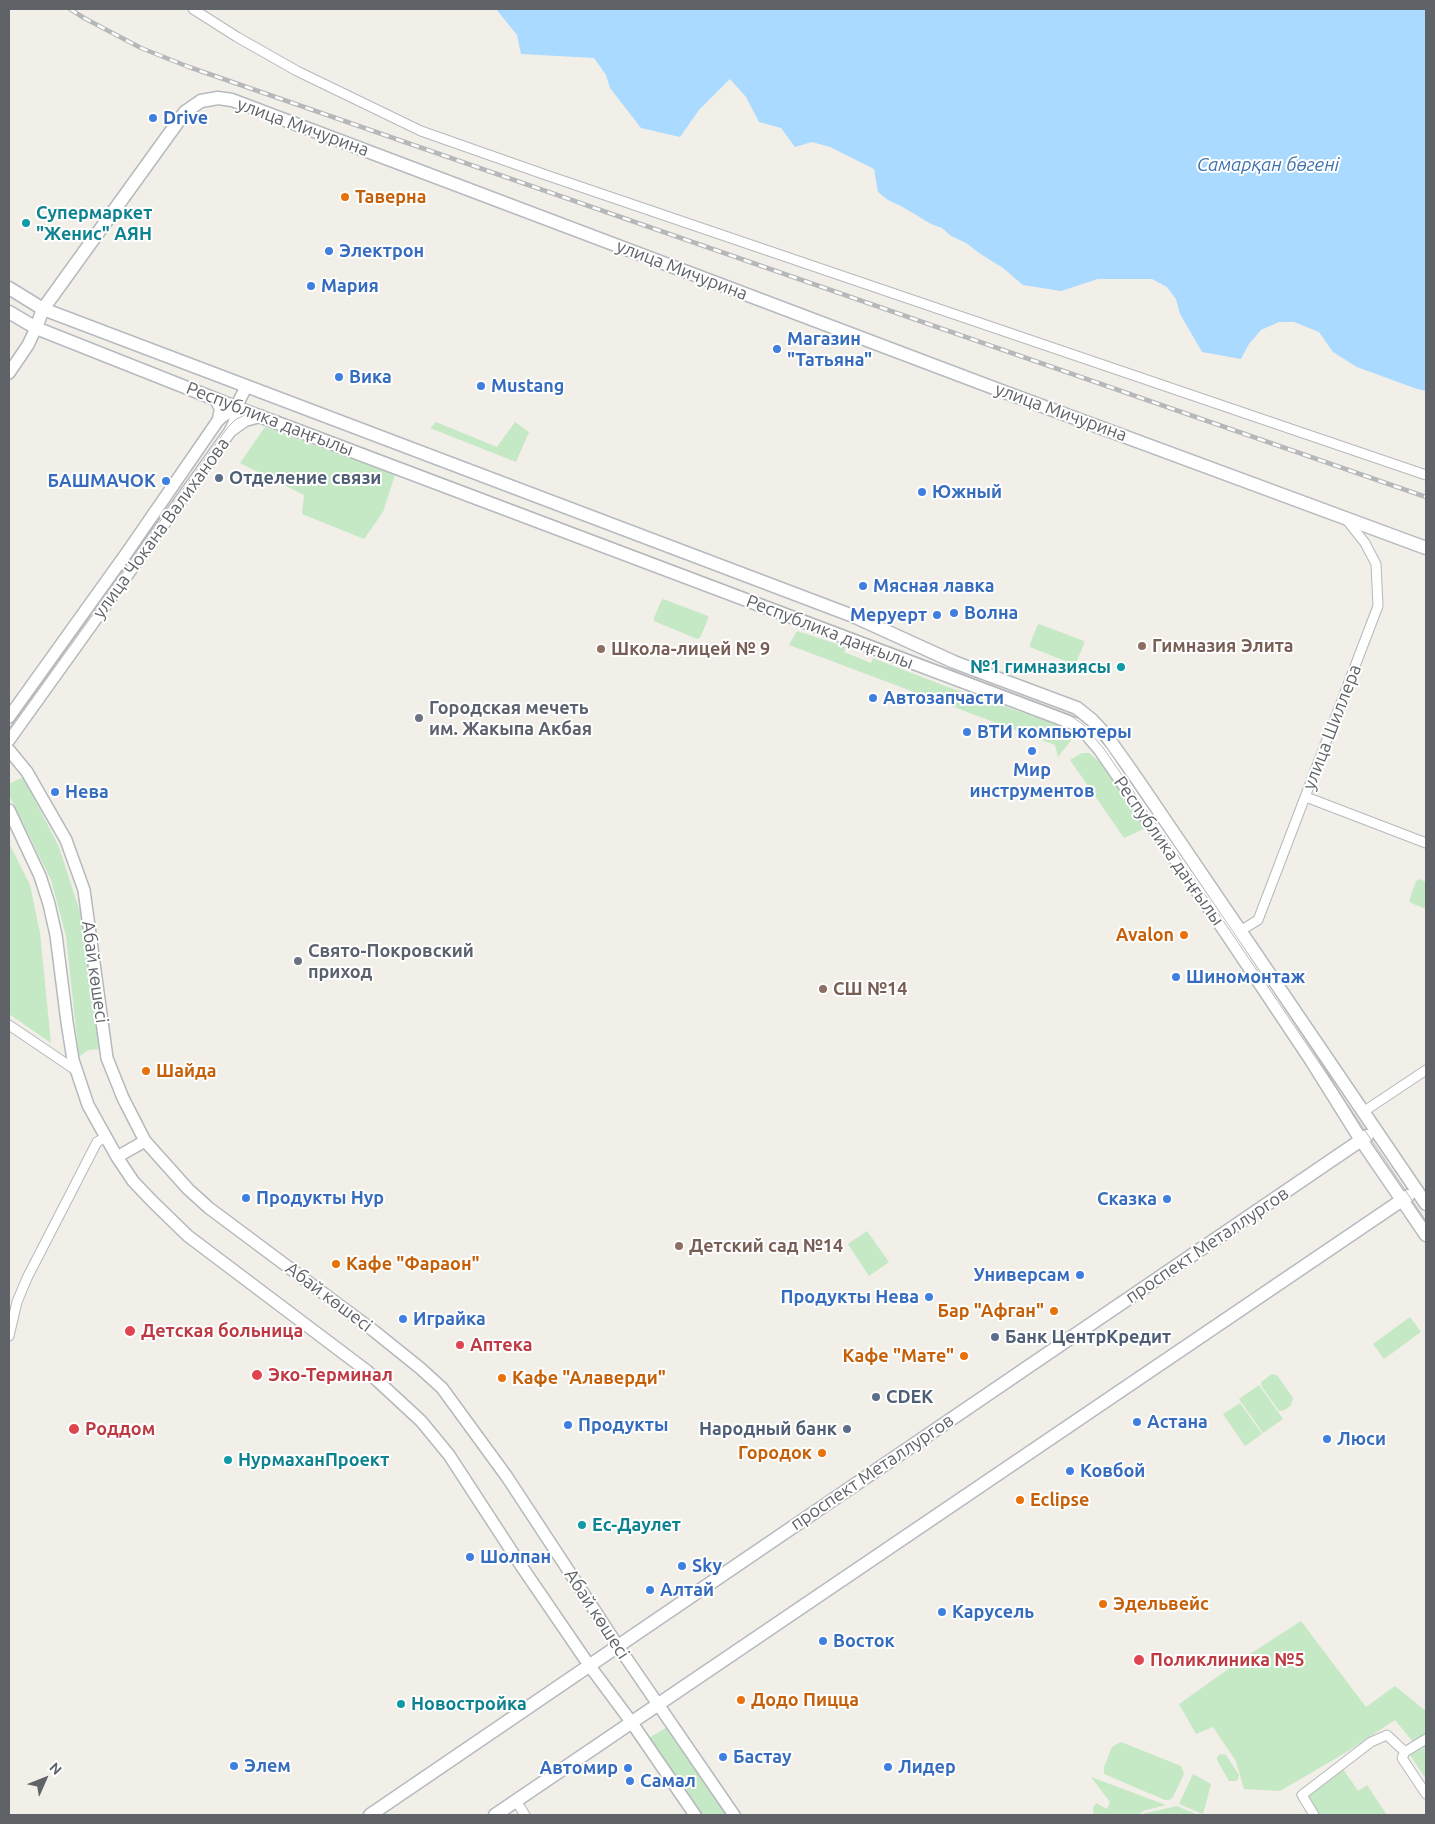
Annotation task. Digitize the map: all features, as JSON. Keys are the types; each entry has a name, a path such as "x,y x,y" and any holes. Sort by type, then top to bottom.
{"main road":[{"name":"улица Мичурина","path":"36,328 43,309 185,112 201,101 218,98 232,100 1426,548"},
{"name":"Республика даңғылы","path":"9,288 43,309 854,616 954,662 1077,708 1106,735 1426,1204"},
{"name":"Республика даңғылы","path":"9,312 36,328 236,407 1075,724 1085,732 1101,751 1227,934 1311,1060 1361,1140 1426,1235"},
{"path":"216,399 221,409 220,419"},
{"path":"231,430 245,420 261,416"},
{"name":"проспект Металлургов","path":"370,1815 1375,1130"},
{"path":"495,1815 1417,1190"}],"street":[{"path":"193,9 237,37 297,71 421,131 1426,474"},
{"path":"9,373 28,345 36,328"},
{"path":"236,407 246,387"},
{"name":"улица Чокана Валиханова","path":"9,717 220,419 236,407"},
{"name":"улица Чокана Валиханова","path":"9,740 231,430 235,420 236,407"},
{"name":"улица Шиллера","path":"1240,930 1258,920 1378,606 1376,564 1365,544 1344,517"},
{"path":"19,726 15,739 27,772"},
{"name":"Абай көшесі","path":"9,750 27,772 66,840 84,890 107,1058 123,1098 145,1141 188,1189 209,1208 374,1331 442,1388 507,1477 618,1646 734,1815"},
{"path":"1306,797 1426,842"},
{"name":"Абай көшесі","path":"9,810 40,876 49,904 56,934 73,1060 88,1105 117,1157 133,1181 188,1236 367,1371 421,1421 449,1455 589,1665 632,1723 695,1815"},
{"path":"9,1025 77,1072"},
{"path":"1363,1112 1426,1070"},
{"path":"9,1336 27,1278 97,1142 106,1137"},
{"path":"117,1157 145,1141"},
{"path":"1314,1815 1302,1795 1371,1742 1387,1735 1405,1752"},
{"path":"1426,1739 1405,1752 1402,1758 1426,1794"},
{"path":"516,1801 525,1815"}],"green space":[{"path":"436,422 497,447 515,422 529,432 516,462 430,428"},
{"path":"265,427 395,475 383,512 364,539 302,514 304,495 240,463"},
{"path":"663,599 708,616 700,638 697,639 654,621"},
{"path":"1039,624 1084,641 1076,663 1073,664 1030,647"},
{"path":"797,631 846,647 844,652 871,663 873,658 945,686 1067,728 1073,738 1058,757 1055,745 789,645"},
{"path":"1082,753 1089,753 1104,765 1146,828 1124,838 1070,760"},
{"path":"23,777 59,847 82,918 101,1049 88,1050 79,1057 66,936 51,880 9,795 9,784"},
{"path":"9,843 30,885 40,933 51,1043 9,1014"},
{"path":"1420,879 1426,882 1426,909 1409,901 1416,881"},
{"path":"867,1231 889,1262 869,1276 848,1244"},
{"path":"1410,1317 1421,1332 1384,1359 1373,1344"},
{"path":"1272,1374 1277,1375 1293,1398 1291,1405 1285,1410 1279,1411 1262,1387 1261,1382"},
{"path":"1259,1385 1283,1419 1263,1433 1239,1399"},
{"path":"1240,1403 1262,1434 1245,1446 1223,1414"},
{"path":"1301,1621 1366,1707 1395,1686 1426,1711 1426,1735 1413,1742 1395,1720 1345,1753 1280,1791 1244,1789 1236,1761 1213,1727 1196,1734 1179,1704"},
{"path":"667,1727 727,1815 701,1815 649,1738"},
{"path":"1121,1742 1181,1766 1184,1774 1173,1797 1165,1800 1104,1774 1104,1767 1112,1747"},
{"path":"1426,1746 1426,1779 1410,1755"},
{"path":"1220,1754 1226,1755 1239,1775 1237,1781 1229,1781 1217,1760"},
{"path":"1343,1769 1358,1791 1367,1785 1387,1815 1318,1815 1307,1796"},
{"path":"1193,1774 1211,1784 1203,1814 1179,1804"},
{"path":"1091,1777 1166,1805 1143,1811 1138,1815 1094,1815 1093,1808 1096,1803 1107,1809 1110,1802"},
{"path":"1177,1806 1198,1815 1141,1815 1142,1814"}],"water":[{"name":"Самарқан бөгені","path":"496,9 1426,9 1426,391 1357,367 1333,352 1319,332 1294,322 1279,322 1261,330 1249,344 1241,359 1202,352 1180,314 1176,299 1167,287 1152,279 1098,279 1061,291 1023,285 1003,268 966,243 951,236 942,228 931,224 888,200 878,192 874,169 830,147 812,142 795,147 781,128 759,122 746,97 730,79 699,110 680,137 641,128 610,88 606,75 594,58 521,54 517,35"}],"tram line":[{"path":"9,731 228,427 235,420 250,412 279,416 1071,716 1084,725 1104,749 1233,935 1426,1221"}],"railway":[{"path":"70,9 141,48 189,67 1426,497"}],"place":[{"name":"Drive","path":"153,118"},
{"name":"Таверна","path":"345,197"},
{"name":"Супермаркет \"Женис\" АЯН","path":"26,223"},
{"name":"Электрон","path":"329,251"},
{"name":"Мария","path":"311,286"},
{"name":"Магазин \"Татьяна\"","path":"777,349"},
{"name":"Вика","path":"339,377"},
{"name":"Mustang","path":"481,386"},
{"name":"Отделение связи","path":"219,478"},
{"name":"БАШМАЧОК","path":"166,481"},
{"name":"Южный","path":"922,492"},
{"name":"Мясная лавка","path":"863,586"},
{"name":"Волна","path":"954,613"},
{"name":"Меруерт","path":"937,615"},
{"name":"Гимназия Элита","path":"1142,646"},
{"name":"Школа-лицей № 9","path":"601,649"},
{"name":"№1 гимназиясы","path":"1121,667"},
{"name":"Автозапчасти","path":"873,698"},
{"name":"Городская мечеть им. Жакыпа Акбая","path":"419,718"},
{"name":"ВТИ компьютеры","path":"967,732"},
{"name":"Мир инструментов","path":"1032,751"},
{"name":"Нева","path":"55,792"},
{"name":"Avalon","path":"1184,935"},
{"name":"Свято-Покровский приход","path":"298,961"},
{"name":"Шиномонтаж","path":"1176,977"},
{"name":"СШ №14","path":"823,989"},
{"name":"Шайда","path":"146,1071"},
{"name":"Продукты Нур","path":"246,1198"},
{"name":"Сказка","path":"1167,1199"},
{"name":"Детский сад №14","path":"679,1246"},
{"name":"Кафе \"Фараон\"","path":"336,1264"},
{"name":"Универсам","path":"1080,1275"},
{"name":"Продукты Нева","path":"929,1297"},
{"name":"Бар \"Афган\"","path":"1054,1311"},
{"name":"Играйка","path":"403,1319"},
{"name":"Детская больница","path":"130,1331"},
{"name":"Банк ЦентрКредит","path":"995,1337"},
{"name":"Аптека","path":"460,1345"},
{"name":"Кафе \"Мате\"","path":"964,1356"},
{"name":"Эко-Терминал","path":"257,1375"},
{"name":"Кафе \"Алаверди\"","path":"502,1378"},
{"name":"CDEK","path":"876,1397"},
{"name":"Астана","path":"1137,1422"},
{"name":"Продукты","path":"568,1425"},
{"name":"Роддом","path":"74,1429"},
{"name":"Народный банк","path":"847,1429"},
{"name":"Люси","path":"1327,1439"},
{"name":"Городок","path":"822,1453"},
{"name":"НурмаханПроект","path":"228,1460"},
{"name":"Ковбой","path":"1070,1471"},
{"name":"Eclipse","path":"1020,1500"},
{"name":"Ес-Даулет","path":"582,1525"},
{"name":"Шолпан","path":"470,1557"},
{"name":"Sky","path":"682,1566"},
{"name":"Алтай","path":"650,1590"},
{"name":"Эдельвейс","path":"1103,1604"},
{"name":"Карусель","path":"942,1612"},
{"name":"Восток","path":"823,1641"},
{"name":"Поликлиника №5","path":"1139,1660"},
{"name":"Додо Пицца","path":"741,1700"},
{"name":"Новостройка","path":"401,1704"},
{"name":"Бастау","path":"723,1757"},
{"name":"Элем","path":"234,1766"},
{"name":"Лидер","path":"888,1767"},
{"name":"Автомир","path":"628,1768"},
{"name":"Самал","path":"630,1781"}]}
